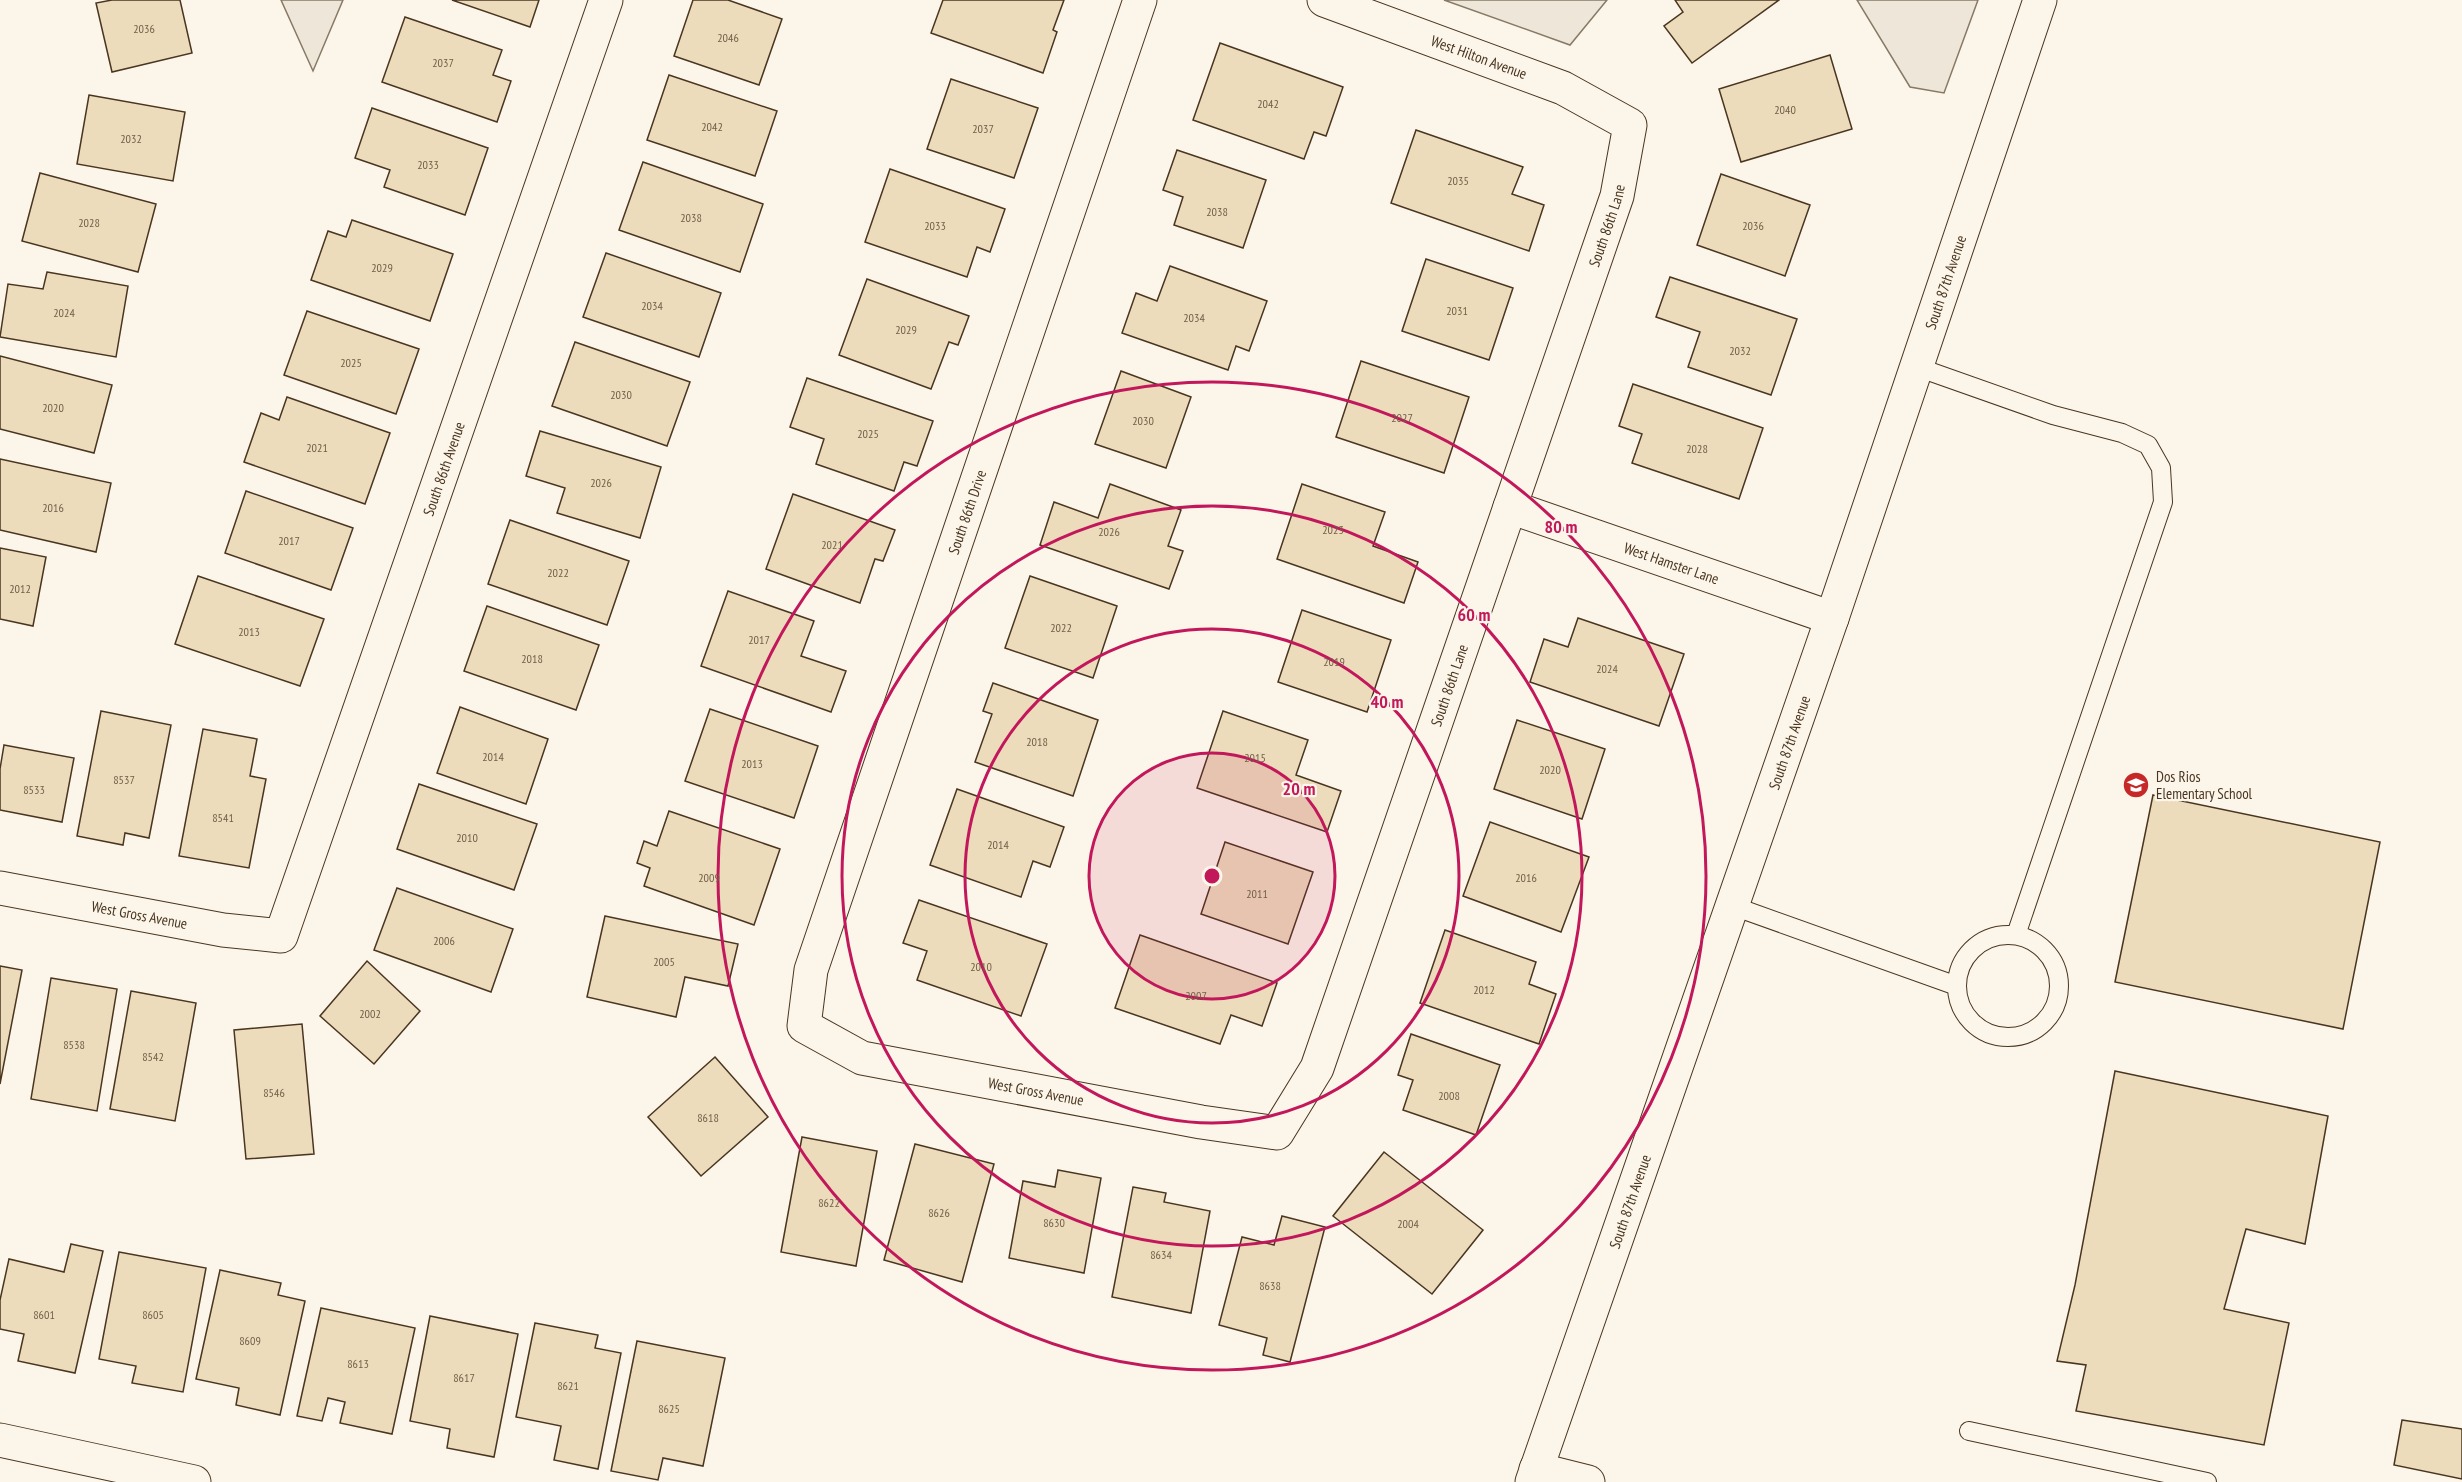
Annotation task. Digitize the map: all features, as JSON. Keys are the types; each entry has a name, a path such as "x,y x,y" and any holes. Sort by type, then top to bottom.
{"street":[{"name":"South 86th Avenue","path":"281,936 606,0"},
{"name":"South 86th Drive","path":"804,1026 811,970 1140,0"},
{"name":"West Hilton Avenue","path":"1324,0 1563,88 1630,125"},
{"name":"South 87th Avenue","path":"1534,1476 1832,618 2040,0"},
{"name":"South 86th Lane","path":"1277,1133 1317,1068 1617,196 1630,125"},
{"name":"West Hamster Lane","path":"1510,507 1832,618"},
{"name":"West Gross Avenue","path":"0,888 223,930 281,936"},
{"name":"West Gross Avenue","path":"804,1026 862,1058 1190,1120 1277,1133"},
{"path":"0,1440 194,1482"},
{"path":"1534,1476 1588,1482"}],"lane":[{"path":"1917,367 2053,415 2122,433 2148,445 2161,468 2163,502 2016,935"},
{"path":"1733,906 1957,986"},
{"path":"2016,935 2032,941 2047,952 2055,966 2059,981 2058,997 2052,1012 2042,1024 2028,1033 2012,1037 1982,1030 1969,1019 1960,1004 1957,986 1960,969 1968,953 1982,942 1998,936 2016,935"},
{"path":"1969,1431 2207,1482"}],"shaded area":[{"path":"281,0 343,0 313,71"},
{"path":"1444,0 1607,0 1570,45"},
{"path":"1857,0 1978,0 1944,93 1910,87"}],"building":[{"path":"112,0 180,0 192,53 112,72 96,3"},
{"path":"452,0 539,0 530,27"},
{"path":"693,0 728,0 782,19 759,85 674,56"},
{"path":"943,0 1064,0 1053,30 1057,32 1043,73 931,33"},
{"path":"1675,0 1779,0 1692,63 1664,26 1683,12"},
{"path":"405,17 502,50 493,75 511,81 497,122 382,82"},
{"path":"1220,43 1343,87 1326,136 1314,132 1304,159 1193,120"},
{"path":"1830,55 1852,129 1741,162 1719,89"},
{"path":"669,75 777,111 755,176 647,140"},
{"path":"951,79 1038,108 1014,178 927,149"},
{"path":"89,95 185,112 173,181 77,164"},
{"path":"372,108 488,148 465,215 384,187 390,170 355,158"},
{"path":"1416,130 1523,167 1512,194 1544,205 1529,251 1391,203"},
{"path":"1177,150 1266,180 1243,248 1174,225 1183,197 1163,190"},
{"path":"643,162 763,204 740,272 619,230"},
{"path":"890,169 1005,209 990,252 977,247 967,277 865,242"},
{"path":"40,173 156,204 138,272 22,241"},
{"path":"1721,174 1810,205 1785,276 1697,245"},
{"path":"352,220 453,254 430,321 311,280 328,231 346,237"},
{"path":"606,253 721,293 699,357 583,317"},
{"path":"1426,259 1513,288 1489,360 1402,331"},
{"path":"1170,266 1267,301 1249,351 1236,346 1228,370 1122,333 1136,293 1157,301"},
{"path":"47,272 128,286 116,357 0,337 8,284 43,289"},
{"path":"1670,277 1797,319 1771,395 1688,367 1700,332 1656,317"},
{"path":"867,279 969,316 958,345 949,342 931,389 839,355"},
{"path":"307,311 419,349 396,414 284,375"},
{"path":"575,342 690,382 667,446 552,406"},
{"path":"0,356 112,385 94,453 0,429"},
{"path":"1361,361 1469,397 1444,473 1336,437"},
{"path":"1121,371 1191,397 1166,468 1095,444"},
{"path":"807,378 933,421 917,466 904,462 894,491 816,464 824,439 790,427"},
{"path":"1633,384 1763,428 1739,499 1632,463 1642,434 1619,426"},
{"path":"287,397 390,433 365,504 244,462 261,413 279,420"},
{"path":"540,431 661,467 640,538 557,513 565,488 526,476"},
{"path":"0,459 111,483 96,552 0,530"},
{"path":"1110,484 1181,510 1168,546 1183,551 1169,589 1040,545 1054,502 1098,518"},
{"path":"1302,484 1385,512 1373,546 1418,562 1404,603 1277,559"},
{"path":"246,491 353,528 331,590 225,553"},
{"path":"793,494 895,530 883,561 875,559 860,603 766,569"},
{"path":"510,520 629,561 607,625 488,584"},
{"path":"0,548 46,557 33,626 0,619"},
{"path":"198,576 324,619 300,686 175,644"},
{"path":"1030,576 1117,606 1093,678 1005,648"},
{"path":"728,591 814,621 801,656 846,671 831,712 701,666"},
{"path":"487,606 599,645 576,710 464,671"},
{"path":"1302,610 1391,640 1367,712 1278,682"},
{"path":"1578,618 1684,654 1659,726 1530,682 1544,639 1568,647"},
{"path":"993,683 1098,720 1073,796 975,762 992,714 983,711"},
{"path":"460,707 548,739 526,804 437,773"},
{"path":"710,709 818,746 794,818 685,781"},
{"path":"101,711 171,725 149,838 125,833 123,845 77,836"},
{"path":"1223,711 1308,740 1296,775 1341,791 1327,832 1197,788"},
{"path":"1517,720 1605,749 1582,819 1494,789"},
{"path":"203,729 257,739 250,776 266,779 249,868 179,856"},
{"path":"4,745 74,758 62,822 0,810 0,769"},
{"path":"419,784 537,824 514,890 397,849"},
{"path":"957,789 1064,827 1050,867 1033,861 1021,897 930,865"},
{"path":"2153,795 2380,842 2343,1029 2115,982"},
{"path":"669,811 780,849 754,925 644,886 650,868 637,863 644,841 657,846"},
{"path":"1490,822 1589,857 1561,932 1463,896"},
{"path":"1225,842 1313,872 1288,944 1201,914"},
{"path":"397,888 513,929 491,992 374,950"},
{"path":"919,900 1047,944 1021,1016 917,980 927,951 903,943"},
{"path":"605,916 738,944 728,986 685,977 676,1017 587,997"},
{"path":"1445,930 1536,962 1529,984 1556,994 1539,1044 1420,1003"},
{"path":"1140,935 1277,983 1262,1026 1231,1015 1220,1044 1115,1008"},
{"path":"367,961 420,1011 374,1064 320,1016"},
{"path":"0,966 22,970 0,1084"},
{"path":"51,978 117,989 97,1111 31,1099"},
{"path":"131,991 196,1003 175,1121 110,1109"},
{"path":"302,1024 314,1154 246,1159 234,1030"},
{"path":"1411,1034 1500,1065 1476,1135 1403,1110 1413,1080 1398,1075"},
{"path":"715,1057 768,1117 701,1176 648,1117"},
{"path":"2115,1071 2328,1116 2305,1244 2246,1229 2224,1309 2289,1323 2264,1445 2076,1411 2086,1365 2057,1361 2075,1285"},
{"path":"802,1137 877,1151 856,1266 781,1252"},
{"path":"915,1144 994,1164 962,1282 884,1260"},
{"path":"1384,1152 1483,1230 1432,1294 1333,1216"},
{"path":"1058,1170 1101,1178 1084,1273 1009,1258 1023,1181 1055,1187"},
{"path":"1133,1187 1166,1193 1164,1202 1210,1211 1191,1313 1112,1297"},
{"path":"1282,1216 1325,1227 1290,1362 1263,1355 1267,1338 1219,1325 1242,1237 1274,1245"},
{"path":"71,1244 103,1251 75,1373 18,1361 24,1334 0,1329 0,1300 9,1259 64,1272"},
{"path":"119,1252 206,1268 183,1392 132,1383 136,1366 99,1359"},
{"path":"220,1270 281,1283 278,1295 305,1301 280,1415 236,1405 239,1388 196,1379"},
{"path":"321,1308 415,1328 392,1434 340,1423 345,1402 328,1398 322,1421 297,1416"},
{"path":"430,1316 518,1334 494,1457 447,1448 450,1429 410,1421"},
{"path":"535,1323 598,1335 595,1348 621,1353 598,1469 554,1460 561,1426 516,1417"},
{"path":"637,1341 725,1358 703,1466 663,1458 658,1480 611,1471"},
{"path":"2402,1420 2462,1429 2462,1479 2394,1465"}],"place":[{"name":"Dos Rios Elementary School","path":"2136,785"}]}
